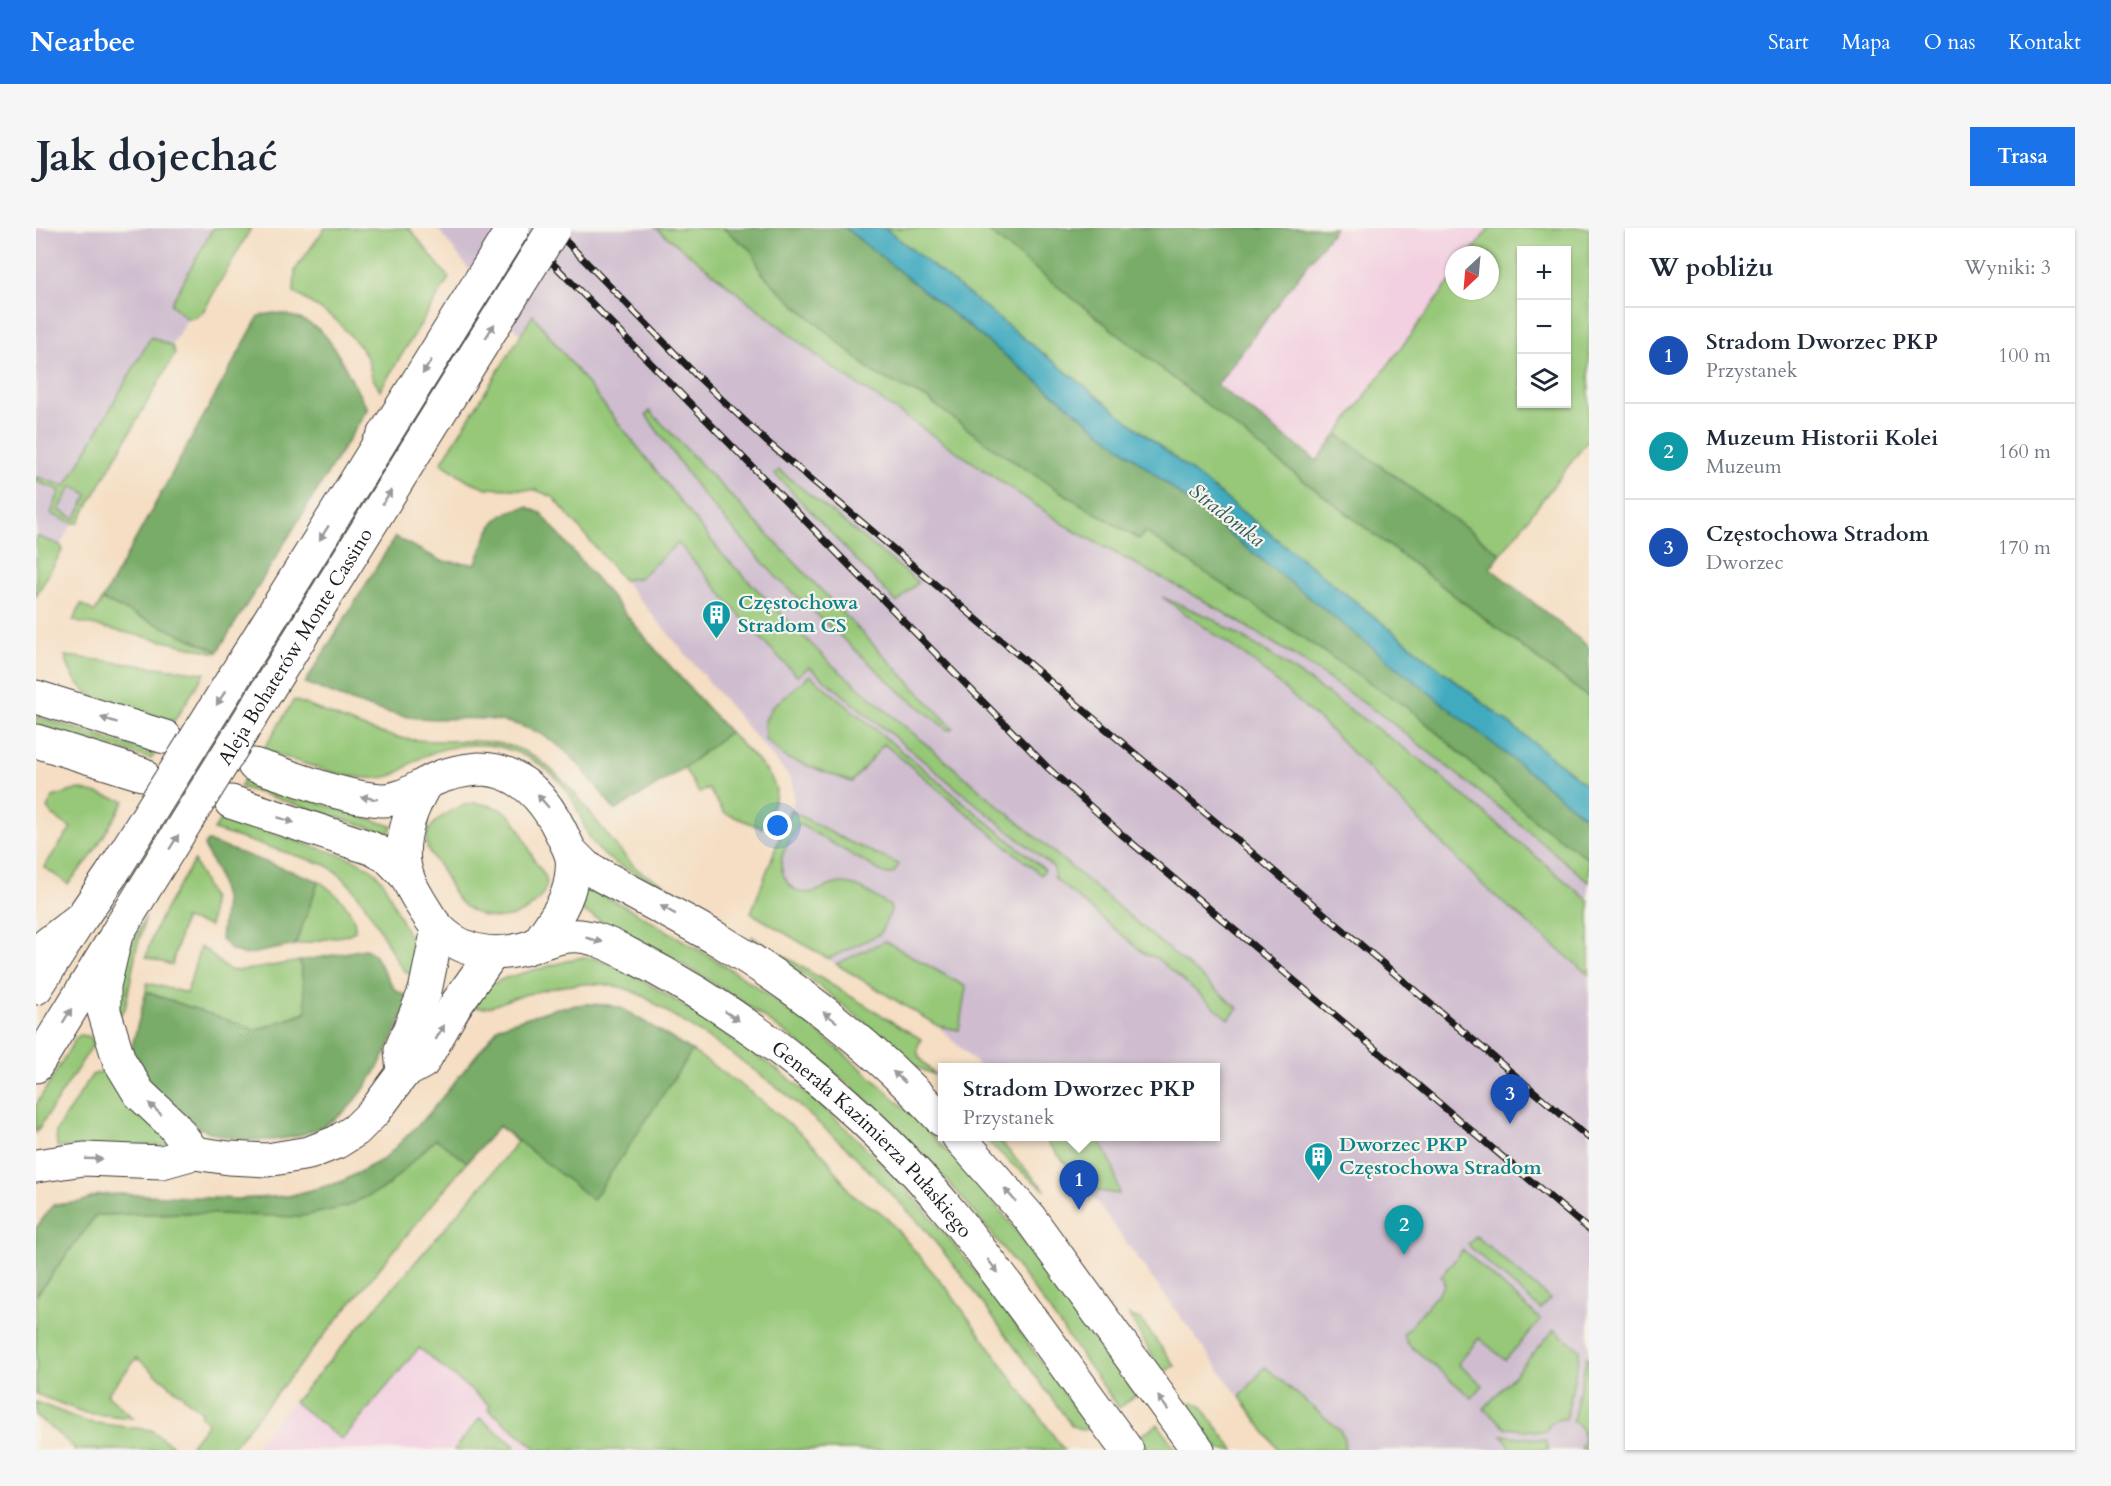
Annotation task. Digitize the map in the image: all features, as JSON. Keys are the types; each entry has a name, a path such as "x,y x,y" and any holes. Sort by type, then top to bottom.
{"main road":[{"name":"Aleja Bohaterów Monte Cassino","path":"36,988 113,872 513,228"},
{"name":"Aleja Bohaterów Monte Cassino","path":"36,1066 554,228"},
{"path":"36,697 165,737"},
{"path":"36,741 142,774"},
{"path":"254,765 348,794 384,800 402,797 448,774 464,771 482,769 515,778 543,800 571,852 586,867 720,940 782,981 844,1028 897,1075 938,1116"},
{"path":"407,877 404,855 405,834 412,810 424,786"},
{"path":"231,802 371,848 388,858 407,877 438,928 450,938 469,948 492,954 506,953 538,943 557,914 568,891 572,863 571,852"},
{"path":"36,953 82,917"},
{"path":"403,1073 401,1050 425,992 438,928"},
{"path":"116,935 104,986 104,1011 119,1060 139,1093 172,1125 194,1153"},
{"name":"Generała Kazimierza Pułaskiego","path":"538,943 570,936 592,937 629,954 683,984 747,1026 826,1087 904,1161 949,1211 1000,1275 1127,1450"},
{"path":"36,1166 84,1159 162,1162 194,1153 267,1160 309,1153 336,1142 356,1130 375,1111 403,1073 423,1062 455,1006 492,954"},
{"path":"962,1141 1029,1217 1198,1450"}],"shaded area":[{"path":"36,228 238,228 36,588"},
{"path":"437,228 656,228 695,261 1071,529 1208,603 1298,658 1387,719 1589,882 1589,1450 1278,1450 1087,1189 1046,1141 1220,1141 1220,1063 976,1063 938,1026 751,913 794,802 791,779 553,497 474,410 520,335"},
{"path":"1335,228 1489,228 1476,246 1445,246 1445,288 1317,461 1216,385"},
{"path":"483,1184 833,1450 251,1450"}],"green space":[{"path":"213,228 251,228 204,310 196,317 187,319 171,304"},
{"path":"325,228 409,228 449,278 380,390 372,377 368,359 357,343 335,319 294,292 295,270"},
{"path":"656,228 723,228 752,251 762,273 783,294 874,373 926,398 992,447 1138,539 1144,531 1415,713 1538,823 1589,859 1589,882 1387,719 1298,658 1208,603 1071,529 826,363"},
{"path":"723,228 845,228 1589,820 1589,859 1538,823 1415,713 1145,532 1139,539 992,447 926,398 874,373 783,294 762,273 752,251"},
{"path":"885,228 984,228 1278,461 1589,698 1589,787"},
{"path":"984,228 1335,228 1217,385 1317,461 1337,434 1501,554 1490,568 1589,647 1589,698 1278,461"},
{"path":"1489,228 1589,228 1589,439 1501,554 1337,434 1445,288 1445,300 1499,300 1499,246 1476,246"},
{"path":"274,313 303,320 327,338 368,408 218,651 102,600 259,316"},
{"path":"533,315 722,554 830,663 1238,1008 1229,1019 1155,957 1146,955 1054,878 1054,868 809,667 797,676 750,627 678,543 639,578 623,580 553,497 536,490 487,488 469,481 441,463"},
{"path":"151,337 172,346 175,354 78,523 51,514 60,490 36,482 36,477 66,486","holes":["72,486 88,494 75,519 59,510"]},
{"path":"650,411 953,728 948,730 904,695 776,577 702,494 646,415"},
{"path":"779,470 918,582 897,603 775,474"},
{"path":"527,507 541,513 655,649 729,732 684,768 615,811 576,761 547,738 530,729 486,719 409,717 356,703 305,683 395,537 442,561 475,564 487,534 497,519 514,510"},
{"path":"36,536 60,545 63,549 36,596"},
{"path":"1162,597 1209,617 1270,654 1376,728 1425,763 1589,901 1589,975 1485,887 1325,725 1255,663"},
{"path":"102,600 218,651 217,653 73,621 81,604 95,612"},
{"path":"65,656 205,673 174,721 94,697 75,680"},
{"path":"810,675 1045,870 1041,875 884,744 852,782 786,758 765,739 764,723 772,707"},
{"path":"294,700 392,736 421,741 481,741 524,751 541,761 556,774 637,869 712,911 707,912 668,889 621,867 604,855 590,838 570,795 556,778 539,764 510,750 486,745 448,748 424,756 394,775 373,778 324,770 263,750"},
{"path":"36,716 155,754 151,759 36,725"},
{"path":"729,732 764,769 774,785 776,792 774,801 762,828 724,813 708,788 699,793 684,768"},
{"path":"244,780 392,826 387,833 240,787"},
{"path":"79,789 125,801 90,858 68,884 44,867 71,828 52,815 47,808 53,797"},
{"path":"473,803 498,808 513,819 545,876 544,892 527,910 498,918 481,915 465,907 457,898 428,849 427,838 434,823 449,812"},
{"path":"790,810 847,841 899,864 894,873 887,875 799,824 783,853 781,867 783,875 793,888 799,892 809,893 836,884 850,884 890,906 891,911 880,934 828,959 751,913"},
{"path":"222,817 353,859 374,872 386,887 412,942 418,977 404,971 368,909 338,873 326,865 214,830"},
{"path":"207,841 319,881 295,945 245,955 232,950 221,939 225,901 217,873 204,846"},
{"path":"194,861 212,899 210,926 184,919 172,965 146,957 160,919"},
{"path":"319,881 343,902 355,923 355,931 347,935 295,945"},
{"path":"586,889 628,908 733,971 807,1024 876,1082 941,1145 1016,1230 1136,1395 1119,1408 1033,1288 979,1218 909,1140 871,1104 831,1069 746,1005 657,950 580,910 578,908"},
{"path":"146,916 136,951 125,1009 119,1016 121,975 133,941"},
{"path":"751,936 921,1039 918,1054 935,1075 907,1060 817,984 755,942"},
{"path":"885,941 966,987 959,1030 938,1026 836,964"},
{"path":"200,947 208,951 222,965 235,971 300,961 308,1012 256,1030 146,992 147,983 187,993"},
{"path":"365,949 373,953 395,990 411,998 372,1078 354,1102 338,1117 318,1128 297,1136 274,1140 227,1137 206,1130 186,1120 169,1106 130,1054 146,992 256,1030 307,1013 300,961"},
{"path":"582,957 609,963 670,997 785,1075 837,1120 896,1178 956,1247 1089,1429 1081,1430 1071,1425 962,1275 922,1226 849,1150 782,1091 731,1053 643,996 611,985 562,986 513,998 488,1007 473,1006 485,987 505,978"},
{"path":"585,1004 608,1005 623,1009 692,1051 748,1090 825,1156 852,1195 887,1218 948,1290 1064,1450 538,1450 488,1409 490,1406 419,1348 342,1440 294,1402 517,1142 499,1126 230,1450 197,1450 191,1445 208,1423 200,1415 202,1412 137,1358 107,1394 133,1418 85,1413 36,1394 36,1296 96,1215 190,1213 239,1199 289,1196 341,1182 384,1159 428,1115 500,1026 557,1008"},
{"path":"585,1004 608,1005 623,1009 692,1051 593,1200 499,1126 467,1162 436,1139 385,1188 345,1207 298,1217 190,1213 96,1215 36,1296 36,1228 53,1205 80,1202 99,1195 119,1194 239,1199 289,1196 341,1182 384,1159 428,1115 500,1026 557,1008"},
{"path":"80,1035 90,1037 94,1043 36,1133 36,1105"},
{"path":"110,1069 179,1145 57,1147 56,1131 92,1075"},
{"path":"987,1141 1000,1141 1046,1191"},
{"path":"1046,1141 1098,1141 1112,1163 1119,1194 1087,1189"},
{"path":"1476,1236 1550,1299 1540,1309 1468,1245"},
{"path":"1463,1250 1541,1320 1505,1360 1479,1338 1458,1364 1483,1385 1472,1398 1407,1343 1403,1335 1445,1285 1443,1282 1445,1279 1441,1276"},
{"path":"1129,1315 1141,1320 1175,1366 1162,1373"},
{"path":"1554,1330 1580,1350 1566,1419 1553,1422 1546,1432 1507,1428 1484,1409"},
{"path":"1587,1356 1589,1358 1589,1450 1581,1448 1584,1440 1583,1433 1573,1421"},
{"path":"1265,1367 1340,1430 1345,1450 1278,1450 1240,1397"},
{"path":"36,1402 87,1422 151,1430 178,1450 74,1450 75,1448 36,1416"},
{"path":"1184,1402 1200,1404 1234,1450 1219,1450"},
{"path":"480,1418 515,1446 512,1450 454,1450"},
{"path":"1158,1424 1176,1450 1149,1450 1139,1437"},
{"path":"1502,1435 1545,1440 1549,1450 1510,1450"}],"water":[{"name":"Stradomka","path":"845,228 885,228 1589,787 1589,820"}],"railway":[{"path":"518,228 1048,768 1120,833 1589,1230"},
{"path":"553,228 696,375 766,441 1589,1138"}],"place":[{"name":"Częstochowa Stradom CS","path":"717,640"},
{"name":"Częstochowa Stradom","path":"1510,1124"},
{"name":"Dworzec PKP Częstochowa Stradom","path":"1318,1182"},
{"name":"Stradom Dworzec PKP","path":"1079,1210"},
{"name":"Muzeum Historii Kolei","path":"1404,1255"}]}
